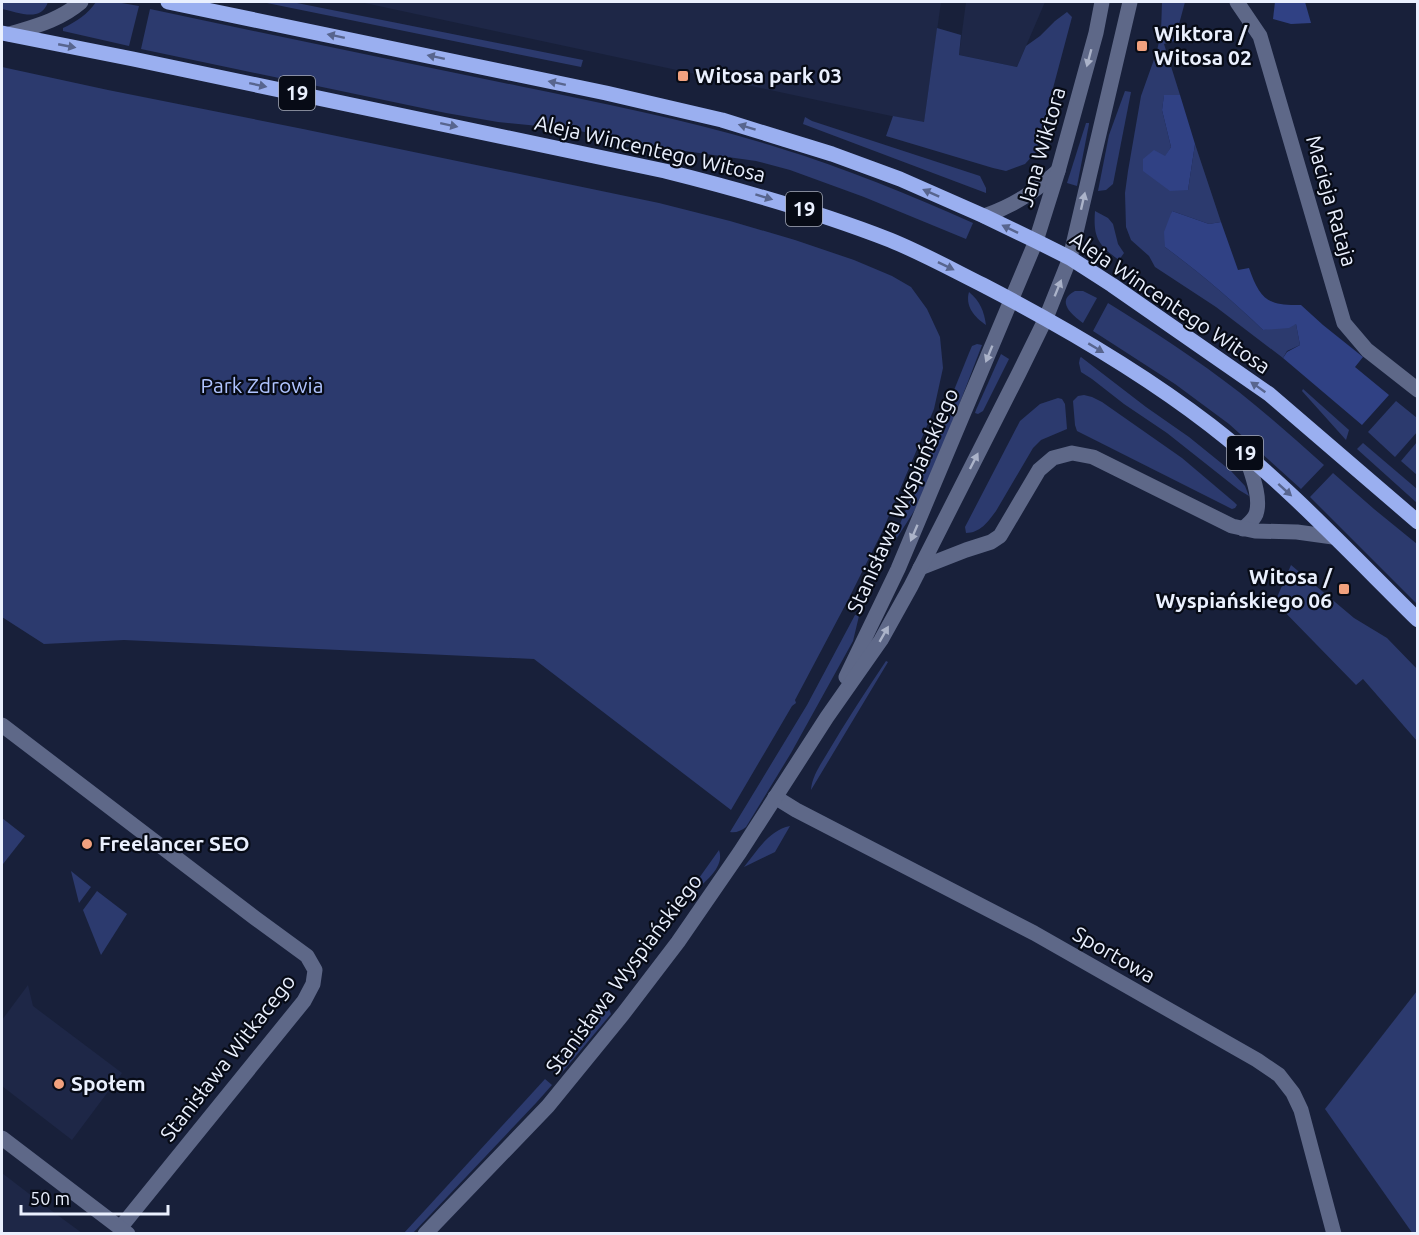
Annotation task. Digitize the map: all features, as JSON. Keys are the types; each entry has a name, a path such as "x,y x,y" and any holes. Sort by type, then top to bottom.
{"main road":[{"name":"Aleja Wincentego Witosa","path":"168,2 606,93 722,120 844,158 900,179 984,216 1070,258 1112,285 1269,394 1418,522"},
{"name":"Aleja Wincentego Witosa","path":"6,33 665,171 804,209 892,241 1046,318 1167,393 1245,453 1297,500 1418,621"}],"street":[{"path":"6,33 60,18 81,2"},
{"name":"Jana Wiktora","path":"1011,300 1036,242 1058,171 1096,33 1102,2"},
{"path":"1070,258 1130,2"},
{"name":"Macieja Rataja","path":"1237,2 1260,36 1344,323 1367,350 1418,390"},
{"path":"984,216 1015,204 1058,171"},
{"name":"Stanisława Wyspiańskiego","path":"425,1233 548,1106 690,926 827,717 881,640 920,568 1046,318 1070,258"},
{"name":"Stanisława Wyspiańskiego","path":"827,717 898,569 1011,300"},
{"path":"920,568 991,542 1000,536 1039,470 1053,458 1072,453 1092,457 1232,526 1243,529 1334,537"},
{"path":"1243,529 1256,514 1257,505 1256,490 1245,453"},
{"name":"Stanisława Witkacego","path":"2,725 307,956 315,970 313,984 304,1000 124,1231"},
{"name":"Sportowa","path":"775,797 1034,933 1257,1060 1279,1075 1293,1093 1301,1110 1334,1233"},
{"path":"2,1138 124,1231"}],"shaded area":[{"path":"360,2 941,2 924,123"},
{"path":"966,2 1045,2 1017,67 959,55"},
{"path":"1275,2 1305,2 1311,23 1291,24 1273,19"},
{"path":"1164,95 1180,95 1195,144 1188,190 1170,191 1143,171 1143,159 1154,150 1165,156 1171,147 1162,110"},
{"path":"1172,211 1209,224 1221,222 1238,270 1249,268 1261,294 1280,304 1301,305 1363,357 1355,367 1389,395 1362,425 1283,358 1287,352 1300,345 1296,324 1289,328 1263,330 1216,287 1165,247 1164,232"},
{"path":"28,985 33,1006 122,1073 72,1140 2,1086 2,1020"},
{"path":"2,1173 41,1203 82,1233 2,1233"}],"green space":[{"path":"2,2 48,2 40,12 28,15 2,9"},
{"path":"96,2 116,2 139,6 129,46 63,31 63,28 81,17"},
{"path":"262,2 292,2 583,60 581,67"},
{"path":"1162,2 1185,2 1178,28 1180,39 1164,44 1180,95 1164,96 1162,110 1171,147 1165,157 1188,190 1195,144 1221,222 1209,224 1172,211 1165,247 1216,287 1263,330 1296,324 1300,345 1287,351 1283,358 1216,307 1155,267 1149,256 1131,240 1126,227 1125,193 1128,171 1141,96 1157,51 1161,32"},
{"path":"150,9 617,106 715,129 828,164 973,223 966,239 864,197 790,170 756,161 678,150 569,129 498,122 446,113 141,49"},
{"path":"1067,12 1072,17 1036,152 1025,164 1006,171 886,136 893,116 924,122 937,28 961,35 959,55 1017,67 1026,46"},
{"name":"Park Zdrowia","path":"2,67 659,203 795,240 854,260 892,276 911,287 927,309 940,337 943,368 934,409 882,532 795,700 796,703 792,706 731,810 534,659 124,640 44,644 2,617"},
{"path":"1125,91 1131,92 1113,184 1106,190 1098,191 1109,135"},
{"path":"805,117 980,176 986,193 803,124"},
{"path":"1086,123 1089,124 1077,186 1067,183"},
{"path":"1095,211 1108,218 1113,224 1118,244 1124,253 1119,260 1098,240"},
{"path":"1075,291 1083,291 1097,298 1083,323 1067,308 1066,299"},
{"path":"969,292 981,307 986,325 969,306"},
{"path":"1108,303 1223,380 1324,465 1301,489 1229,424 1175,384 1093,331"},
{"path":"982,345 925,494 895,541 969,353 972,346"},
{"path":"1001,354 1009,359 983,411 975,413 976,410"},
{"path":"1081,357 1231,471 1245,486 1249,496 1167,433 1081,372 1079,363"},
{"path":"1303,389 1349,430 1346,440 1302,391"},
{"path":"1084,395 1102,402 1182,458 1234,502 1237,505 1235,508 1232,509 1077,431 1073,401 1078,396"},
{"path":"1058,398 1062,399 1065,404 1067,429 1041,440 1033,448 990,519 980,529 966,533 965,527 1020,421 1040,404"},
{"path":"1396,401 1417,418 1418,431 1395,457 1368,432"},
{"path":"1417,442 1417,475 1401,461"},
{"path":"1363,443 1417,489 1417,503 1357,449"},
{"path":"1333,473 1417,544 1417,604 1310,497"},
{"path":"1291,565 1354,618 1387,638 1417,669 1417,741 1363,679 1356,685 1275,602"},
{"path":"855,615 859,616 853,641 791,753 746,827 730,832 807,705"},
{"path":"886,661 888,662 811,790 820,766"},
{"path":"2,818 25,836 3,864 2,856"},
{"path":"790,826 775,852 744,867 770,837"},
{"path":"719,850 717,868 696,891 692,888"},
{"path":"71,871 91,887 79,903"},
{"path":"97,891 127,914 101,955 83,910"},
{"path":"1417,991 1418,1233 1413,1234 1325,1109"},
{"path":"605,1007 611,1014 560,1075 553,1069"},
{"path":"545,1079 552,1085 536,1103 413,1233 404,1233"}],"place":[{"name":"Wiktora / Witosa 02","path":"1142,46"},
{"name":"Witosa park 03","path":"683,76"},
{"name":"Witosa / Wyspiańskiego 06","path":"1344,589"},
{"name":"Freelancer SEO","path":"87,844"},
{"name":"Społem","path":"59,1084"}]}
